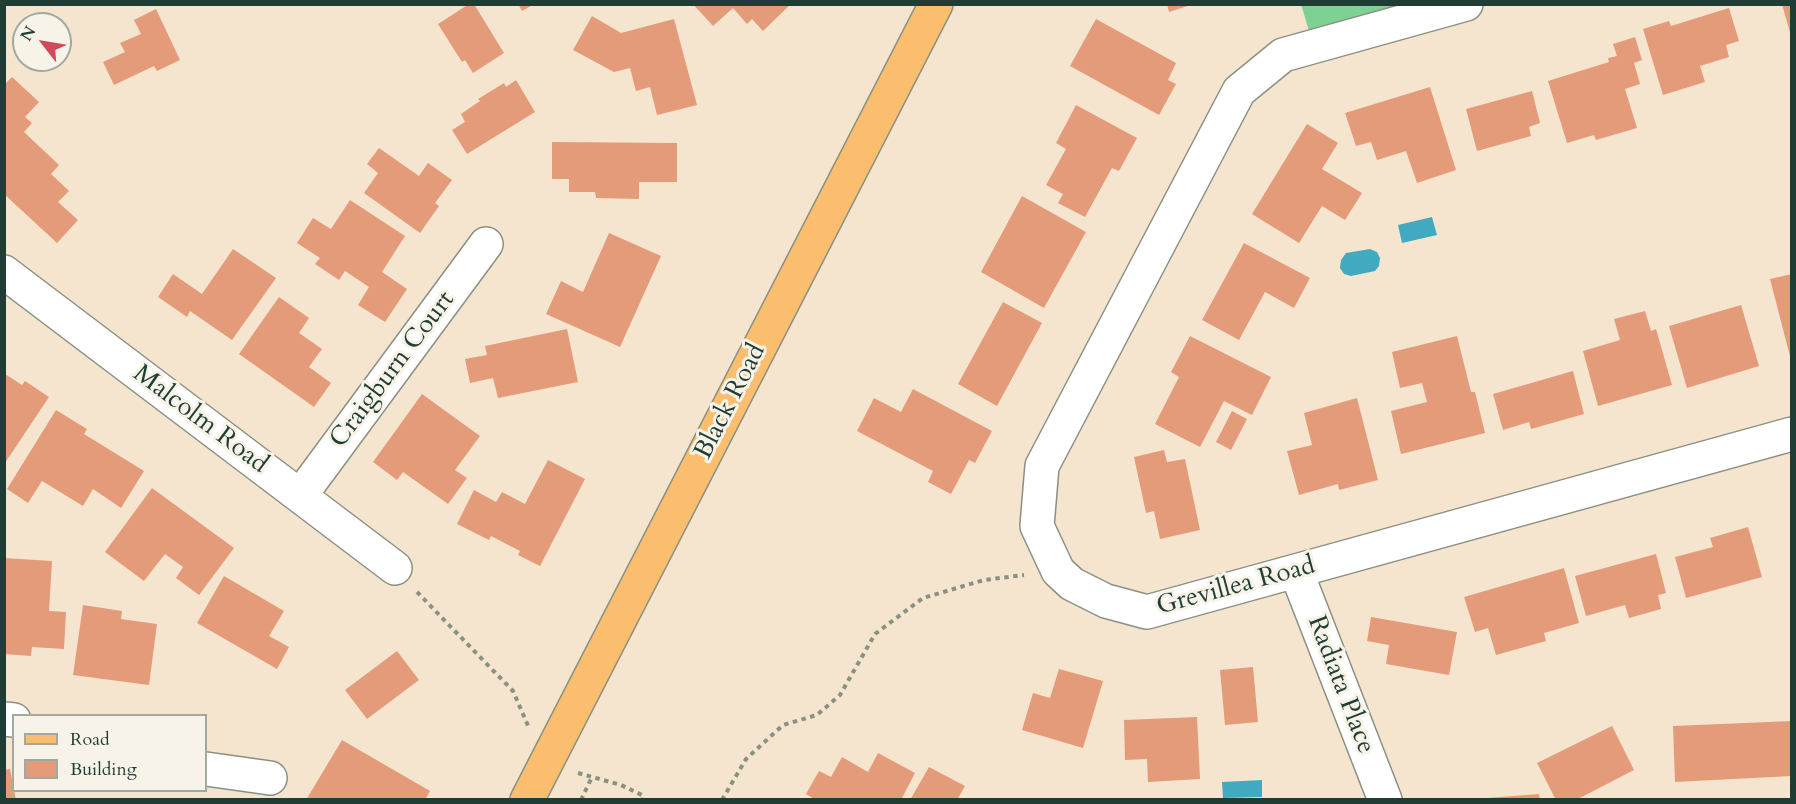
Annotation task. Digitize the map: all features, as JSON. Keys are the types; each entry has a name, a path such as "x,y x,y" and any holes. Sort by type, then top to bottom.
{"main road":[{"name":"Black Road","path":"527,800 936,4"}],"street":[{"name":"Grevillea Road","path":"1466,4 1283,55 1239,91 1042,466 1036,526 1058,571 1072,584 1106,601 1147,612 1791,434"},
{"name":"Craigburn Court","path":"300,496 486,244"},
{"name":"Malcolm Road","path":"4,272 394,568"},
{"name":"Radiata Place","path":"1296,571 1385,800"},
{"path":"207,769 270,778"}],"path":[{"path":"394,568 513,691 545,764 621,785 650,800"},
{"path":"722,800 746,759 783,725 817,715 840,694 875,634 923,598 984,580 1058,571"},
{"path":"581,800 592,777"}],"green space":[{"path":"1301,4 1401,5 1309,31"}],"water":[{"path":"1432,217 1437,235 1402,243 1398,225"},
{"path":"1370,249 1377,252 1380,258 1379,266 1375,271 1351,276 1344,274 1340,268 1341,260 1346,253"},
{"path":"1262,780 1262,797 1223,798 1222,782"}],"building":[{"path":"469,4 474,4 504,53 473,73 465,60 462,62 438,24"},
{"path":"518,4 534,4 522,11"},
{"path":"693,4 791,4 763,31 752,19 747,24 733,8 713,26"},
{"path":"1167,4 1191,4 1191,5 1169,12"},
{"path":"1782,4 1792,4 1792,36 1791,36"},
{"path":"1729,8 1739,41 1726,45 1729,57 1700,66 1705,82 1663,95 1643,29 1669,21 1671,26"},
{"path":"156,9 180,60 157,71 154,66 114,85 103,62 125,52 120,43 141,34 134,20"},
{"path":"592,16 621,33 674,19 697,105 657,115 650,87 636,91 630,68 614,72 573,50"},
{"path":"1096,19 1176,63 1168,80 1176,84 1159,115 1070,66"},
{"path":"1635,37 1642,60 1634,63 1640,84 1625,89 1637,128 1596,140 1594,135 1567,143 1548,81 1609,62 1608,58 1617,56 1613,44"},
{"path":"12,77 39,102 25,117 32,123 24,132 59,165 51,174 69,191 58,202 78,220 57,243 4,194 4,85"},
{"path":"516,80 535,112 467,154 452,130 465,122 461,114 480,101 478,99 504,83 506,87"},
{"path":"1430,87 1456,170 1417,183 1406,151 1377,160 1371,142 1356,146 1345,113"},
{"path":"1532,91 1540,123 1529,127 1531,136 1477,151 1466,109"},
{"path":"1076,105 1137,138 1119,171 1112,168 1085,217 1058,203 1063,194 1046,185 1066,149 1056,143"},
{"path":"1307,124 1338,143 1322,169 1362,193 1345,220 1322,206 1299,243 1252,214"},
{"path":"552,142 677,143 677,182 639,182 639,199 596,198 595,192 569,192 569,179 552,179"},
{"path":"379,148 419,176 428,163 452,180 435,203 439,206 420,233 364,193 378,173 367,164"},
{"path":"1022,196 1086,232 1044,308 981,272"},
{"path":"350,200 405,236 382,272 407,289 385,322 358,305 369,287 345,271 339,280 315,264 320,258 297,243 313,218 331,229"},
{"path":"609,233 661,256 620,347 546,314 561,281 583,292"},
{"path":"1244,243 1310,278 1294,308 1265,292 1239,340 1202,320"},
{"path":"233,249 276,278 232,340 190,311 187,317 158,297 173,274 202,294"},
{"path":"1792,274 1792,360 1791,360 1770,279"},
{"path":"279,297 309,318 299,333 322,349 309,367 331,383 314,407 239,354"},
{"path":"1003,302 1042,323 997,406 958,384"},
{"path":"1741,305 1759,366 1687,388 1669,326"},
{"path":"1645,311 1651,331 1656,329 1672,385 1598,406 1583,351 1620,340 1614,319"},
{"path":"567,329 578,382 498,398 493,378 470,383 465,359 487,355 485,346"},
{"path":"1190,336 1271,377 1252,415 1224,401 1200,447 1155,424 1179,377 1171,372"},
{"path":"1457,336 1471,392 1475,392 1485,433 1401,454 1391,411 1427,402 1422,383 1400,388 1392,352"},
{"path":"1573,371 1584,414 1531,429 1529,422 1503,430 1493,394"},
{"path":"5,374 22,385 25,381 49,397 5,463"},
{"path":"913,389 992,431 975,463 969,460 951,494 928,482 933,471 857,431 874,398 901,412"},
{"path":"422,394 480,436 455,470 467,478 448,504 403,472 397,480 373,462"},
{"path":"1357,398 1378,480 1339,490 1338,484 1299,495 1287,451 1312,445 1304,413"},
{"path":"56,410 87,429 84,434 144,471 121,508 93,489 83,506 42,481 28,503 7,489"},
{"path":"1232,411 1247,419 1231,450 1216,442"},
{"path":"1164,450 1167,462 1185,459 1200,530 1160,539 1154,511 1146,513 1134,457"},
{"path":"548,460 585,479 540,566 518,555 520,551 491,536 489,540 457,524 474,490 496,502 502,492 525,504"},
{"path":"152,488 234,548 199,595 176,578 183,567 165,554 144,581 105,552"},
{"path":"1748,527 1762,577 1686,598 1675,557 1713,547 1710,538"},
{"path":"1656,554 1666,593 1658,595 1661,609 1629,618 1625,605 1586,616 1575,576"},
{"path":"4,558 52,561 49,611 66,612 64,649 32,647 31,656 4,654"},
{"path":"1564,568 1579,623 1544,633 1546,641 1496,655 1488,628 1475,632 1464,597"},
{"path":"224,576 284,611 269,636 289,647 277,669 197,623"},
{"path":"83,605 122,611 121,619 157,624 149,685 73,675"},
{"path":"1371,617 1457,632 1449,675 1386,664 1389,645 1367,641"},
{"path":"397,651 419,680 367,719 345,690"},
{"path":"1253,667 1258,722 1225,725 1220,670"},
{"path":"1059,669 1103,681 1083,748 1022,730 1033,693 1050,698"},
{"path":"1197,717 1200,779 1148,782 1147,759 1125,760 1124,720"},
{"path":"1792,721 1792,776 1675,782 1673,726"},
{"path":"1612,726 1634,770 1576,800 1556,800 1537,763"},
{"path":"342,740 430,791 425,800 306,800"},
{"path":"878,753 915,773 901,800 816,800 806,794 819,771 831,777 842,757 868,772"},
{"path":"929,767 965,786 957,800 910,800"},
{"path":"10,769 12,792 14,792 16,800 4,800 4,770"},
{"path":"1539,794 1540,800 1487,800 1487,798"}]}
